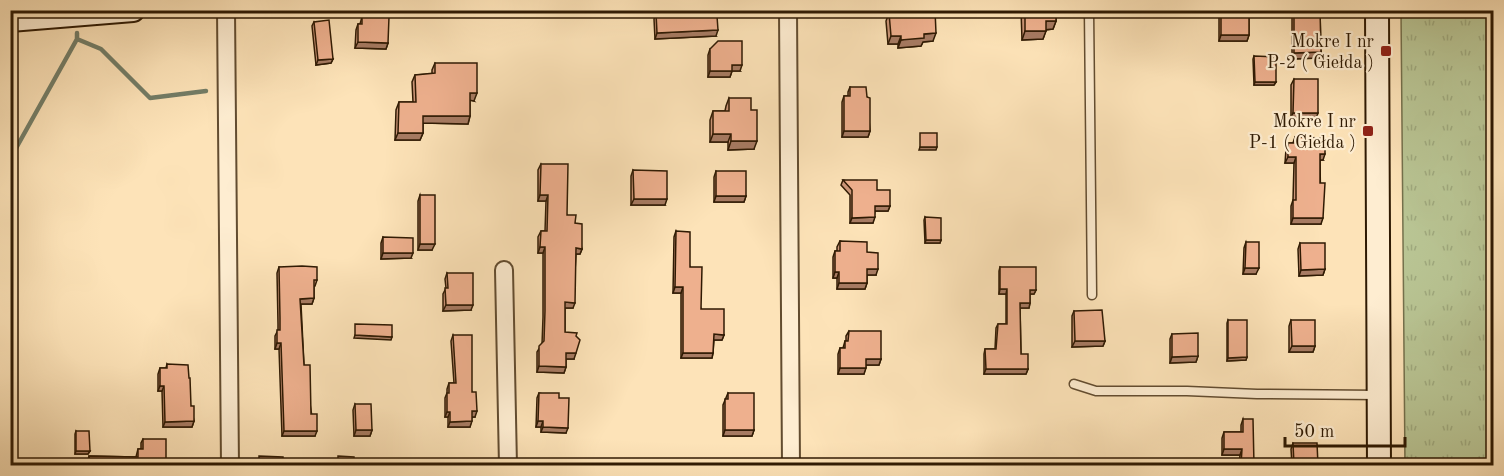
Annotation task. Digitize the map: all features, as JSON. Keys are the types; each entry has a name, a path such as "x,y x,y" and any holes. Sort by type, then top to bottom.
{"street":[{"path":"10,20 133,10"},
{"path":"226,10 230,465"},
{"path":"788,10 790,465"},
{"path":"1377,10 1380,465"},
{"path":"504,270 508,465"}],"lane":[{"path":"1089,10 1092,295"},
{"path":"1074,384 1096,391 1379,395"}],"green space":[{"path":"1401,11 1493,11 1493,465 1405,465"}],"building":[{"path":"935,10 936,33 924,34 924,38 901,40 901,36 891,36 889,13"},
{"path":"1025,10 1056,10 1056,21 1046,21 1046,31 1025,31"},
{"path":"1221,10 1249,10 1249,35 1221,35"},
{"path":"1294,10 1320,10 1321,52 1294,53"},
{"path":"694,11 694,17 717,16 718,30 657,33 656,13"},
{"path":"362,17 389,17 388,43 358,42 358,24 362,24"},
{"path":"329,20 333,59 318,60 314,22"},
{"path":"718,41 742,41 742,65 732,65 732,71 710,71 710,49"},
{"path":"1254,56 1276,57 1276,82 1255,82"},
{"path":"435,63 477,63 477,93 470,93 470,116 423,116 423,133 398,133 399,102 416,102 415,75 435,73"},
{"path":"1294,79 1318,79 1318,113 1293,113"},
{"path":"850,87 866,87 867,97 870,98 870,131 844,131 844,96 850,96"},
{"path":"729,98 751,98 751,110 757,110 757,141 731,141 731,134 713,134 713,111 729,111"},
{"path":"920,133 937,133 937,147 920,147"},
{"path":"1295,137 1322,138 1322,141 1325,141 1325,154 1320,154 1320,183 1325,183 1323,218 1293,218 1293,200 1296,200 1296,157 1288,157 1288,143 1294,143"},
{"path":"541,164 568,164 567,215 576,215 575,223 582,224 582,249 576,248 575,303 565,302 565,332 577,333 576,336 580,340 576,353 566,353 566,367 539,366 539,346 544,341 545,311 545,247 540,247 541,231 547,231 548,195 540,195"},
{"path":"633,170 667,171 667,199 634,199"},
{"path":"716,171 746,171 746,196 716,196"},
{"path":"843,180 877,180 877,190 890,190 890,206 875,206 875,217 852,218 852,190"},
{"path":"420,195 435,195 435,244 420,244"},
{"path":"925,217 941,218 941,240 926,240"},
{"path":"676,231 690,232 690,267 702,267 701,309 724,309 724,335 714,334 713,353 683,353 683,287 675,287"},
{"path":"383,237 413,238 413,253 383,253"},
{"path":"840,241 867,242 867,252 878,253 878,269 867,269 867,283 839,283 839,272 835,272 835,251 840,251"},
{"path":"1246,242 1259,242 1259,268 1245,268"},
{"path":"1300,243 1325,243 1325,269 1301,270"},
{"path":"279,267 317,267 314,298 300,299 304,365 310,365 311,414 317,414 317,431 284,431 281,343 277,343 277,330 280,330"},
{"path":"1000,267 1036,267 1036,290 1030,290 1030,303 1020,303 1021,354 1028,354 1028,369 986,369 985,349 996,349 998,324 1007,324 1007,289 1000,289"},
{"path":"447,273 473,273 473,305 446,305"},
{"path":"1102,310 1105,341 1075,341 1074,311"},
{"path":"1228,320 1247,320 1247,357 1228,358"},
{"path":"1291,320 1315,320 1315,346 1292,346"},
{"path":"355,324 392,325 392,337 355,335"},
{"path":"849,331 881,331 881,359 866,359 866,368 840,368 840,348 845,348"},
{"path":"1198,333 1198,356 1172,357 1172,334"},
{"path":"453,335 472,335 472,392 476,392 477,411 472,411 472,421 450,422 450,412 447,412 449,383 456,383"},
{"path":"167,364 188,365 194,421 165,422 164,386 160,386 160,368 167,368"},
{"path":"539,393 559,393 559,398 569,398 568,428 543,427 543,421 538,421"},
{"path":"728,393 754,393 754,430 725,430 725,399 728,399"},
{"path":"355,404 371,404 372,430 356,430"},
{"path":"1243,419 1253,419 1254,465 1241,465 1242,449 1224,449 1224,432 1243,432"},
{"path":"76,431 89,431 90,451 76,451"},
{"path":"143,439 166,439 166,465 90,465 89,456 138,457 138,449 143,449"},
{"path":"1293,443 1317,443 1318,465 1294,465"},
{"path":"259,456 283,457 283,465 259,465"},
{"path":"338,456 354,457 354,465 338,465"}],"waterway":[{"path":"77,33 77,39 101,49 150,98 206,91"},
{"path":"10,159 77,39"}],"place":[{"name":"Mokre I nr P-2 ( Giełda )","path":"1386,51"},
{"name":"Mokre I nr P-1 ( Giełda )","path":"1368,131"}]}
